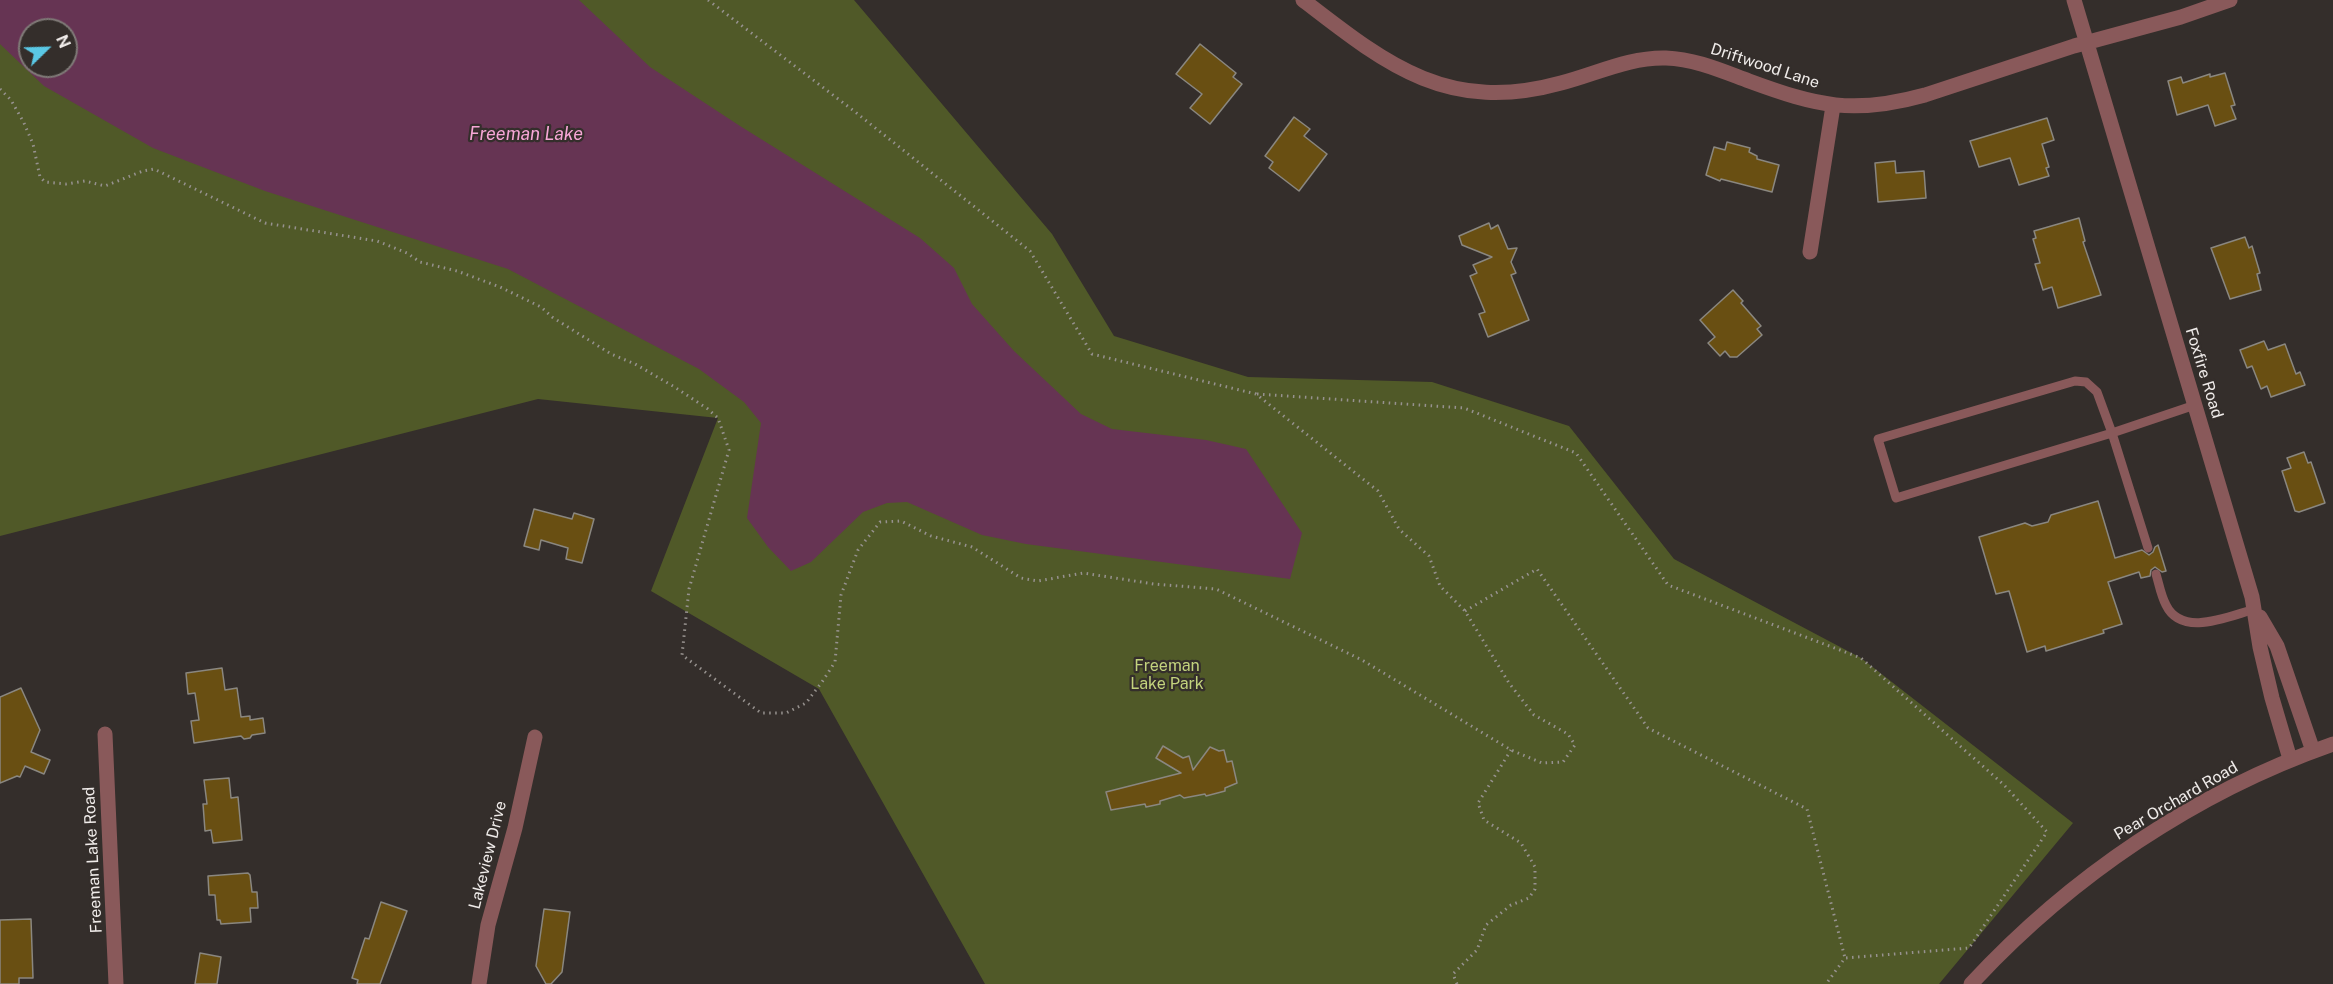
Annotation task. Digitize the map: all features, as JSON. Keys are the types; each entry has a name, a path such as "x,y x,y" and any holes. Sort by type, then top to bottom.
{"street":[{"name":"Driftwood Lane","path":"1302,0 1376,55 1406,72 1452,89 1472,93 1513,92 1561,83 1628,62 1666,58 1698,63 1797,98 1833,106 1863,107 1903,101 2087,42 2181,17 2230,0"},
{"name":"Foxfire Road","path":"2073,0 2255,609 2260,647 2290,759"},
{"path":"1810,252 1833,106"},
{"path":"2255,609 2277,646 2313,751"},
{"name":"Freeman Lake Road","path":"105,734 116,984"},
{"name":"Lakeview Drive","path":"479,984 488,925 516,828 536,737"},
{"name":"Pear Orchard Road","path":"1971,984 2041,916 2116,856 2167,822 2290,759 2333,744"}],"lane":[{"path":"2148,548 2112,433 2097,392 2086,382 2075,381 1878,439 1896,498 2112,433 2195,405"},
{"path":"2156,574 2166,606 2175,617 2187,623 2211,621 2255,609"}],"path":[{"path":"708,0 854,111 1030,251 1092,354 1256,394 1464,408 1576,453 1668,585 1862,658 2004,785 2047,832 1969,948 1845,958 1826,984"},
{"path":"0,88 11,100 24,123 33,144 40,177 45,182 66,184 85,181 105,186 154,169 265,223 377,241 407,253 420,262 457,271 516,294 611,354 634,364 708,409 722,424 729,450 689,589 682,655 761,713 786,713 806,703 822,682 835,662 841,595 858,550 880,522 901,522 931,536 972,547 1021,578 1038,581 1083,573 1154,584 1216,589 1362,660 1511,750 1542,763 1563,762 1575,745 1568,734 1534,716 1509,683 1465,611 1440,586 1429,556 1399,529 1378,492 1256,394"},
{"path":"1465,611 1537,569 1648,728 1807,809 1845,958"},
{"path":"1457,984 1453,974 1477,950 1486,925 1511,905 1529,898 1535,889 1535,867 1521,843 1484,820 1478,803 1511,750"}],"green space":[{"name":"Freeman Lake Park","path":"0,0 854,0 1052,234 1114,336 1248,377 1432,382 1569,426 1674,559 1861,658 2073,823 1939,984 985,984 819,689 651,591 718,418 538,399 0,536"}],"water":[{"name":"Freeman Lake","path":"0,0 579,0 650,67 920,238 954,268 972,304 1014,351 1081,414 1112,429 1206,440 1246,449 1302,533 1290,579 1026,544 982,535 907,502 887,503 863,512 811,562 791,571 768,547 747,518 761,423 744,402 699,369 508,269 265,191 153,148 44,86 36,78 78,78 78,18 18,18 18,61 0,44"}],"building":[{"path":"1200,44 1236,73 1233,77 1242,84 1210,124 1190,108 1202,94 1176,74"},
{"path":"2225,73 2235,105 2231,106 2236,119 2215,126 2208,105 2177,115 2168,81 2181,77 2183,83 2210,74 2210,77"},
{"path":"1294,117 1310,129 1304,136 1327,154 1299,191 1269,168 1273,162 1265,156"},
{"path":"2047,118 2054,140 2042,144 2049,167 2046,168 2049,176 2019,185 2010,158 1979,167 1970,141"},
{"path":"1727,142 1750,148 1749,152 1757,156 1757,159 1779,165 1772,192 1721,179 1720,181 1706,175 1714,147 1725,150"},
{"path":"1895,161 1896,173 1924,171 1926,198 1878,202 1875,163"},
{"path":"2079,218 2085,241 2083,242 2101,295 2058,308 2052,287 2043,290 2035,264 2040,263 2033,239 2036,238 2034,231"},
{"path":"1489,223 1491,229 1498,225 1508,249 1517,248 1511,262 1516,273 1511,275 1529,320 1488,337 1479,314 1485,312 1470,276 1477,273 1473,265 1492,257 1462,245 1459,236"},
{"path":"2245,237 2249,248 2252,246 2260,273 2257,274 2261,290 2230,299 2211,248"},
{"path":"1733,290 1761,326 1757,329 1762,335 1737,357 1730,357 1725,351 1720,356 1708,343 1715,337 1700,320"},
{"path":"2264,341 2268,350 2285,344 2296,374 2300,372 2305,385 2271,397 2267,386 2261,389 2252,366 2247,368 2240,350"},
{"path":"2304,452 2308,463 2311,462 2325,503 2299,512 2295,511 2282,471 2291,468 2287,458"},
{"path":"2098,501 2115,558 2142,550 2149,555 2158,545 2166,571 2162,572 2155,567 2151,570 2150,576 2141,578 2139,572 2108,582 2122,624 2103,630 2104,633 2046,651 2045,646 2027,652 2009,591 1996,594 1979,537 2025,523 2032,526 2048,522 2051,515"},
{"path":"534,509 572,519 574,513 594,519 582,563 566,559 568,548 541,540 539,550 524,546"},
{"path":"222,668 225,690 237,688 241,717 250,716 250,720 263,718 265,733 244,739 241,736 194,743 191,721 199,720 195,693 188,694 186,673"},
{"path":"21,688 40,730 31,752 50,760 44,774 25,766 20,777 17,776 0,783 0,697"},
{"path":"1163,746 1183,758 1189,756 1193,770 1210,747 1219,751 1224,750 1227,762 1232,761 1237,783 1225,788 1225,791 1206,796 1205,794 1184,798 1180,795 1160,801 1160,804 1146,807 1145,804 1111,810 1106,792 1181,773 1156,758"},
{"path":"229,778 231,798 238,797 242,840 213,843 211,830 205,831 203,804 207,804 204,780"},
{"path":"248,873 252,892 257,892 258,908 250,908 251,922 221,924 220,920 217,920 215,895 209,895 208,876"},
{"path":"381,902 407,911 380,984 357,984 358,980 352,978 365,938 369,939"},
{"path":"544,909 570,912 562,972 551,984 546,984 536,966"},
{"path":"31,919 33,978 19,978 19,984 0,984 0,920"},
{"path":"200,953 221,957 217,984 195,984"}]}
